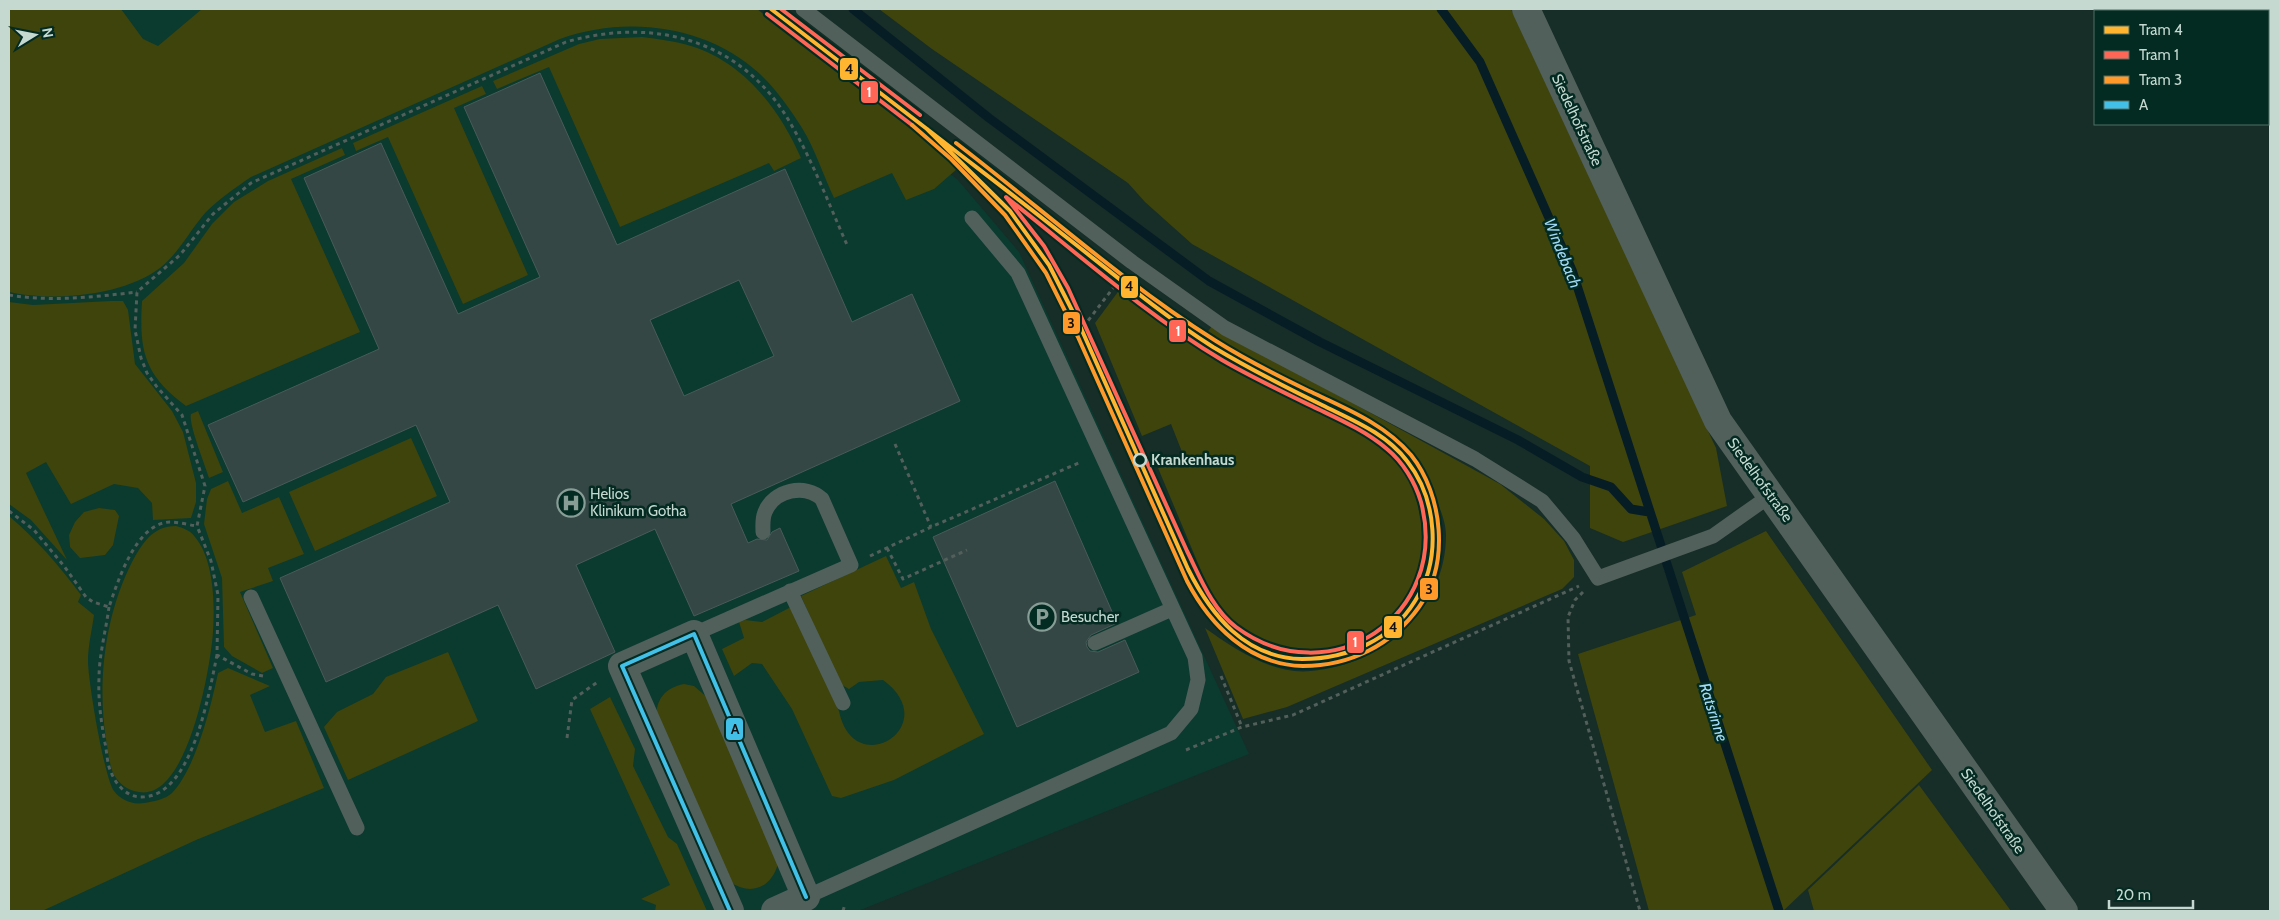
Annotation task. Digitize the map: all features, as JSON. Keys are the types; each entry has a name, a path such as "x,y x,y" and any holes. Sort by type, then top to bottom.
{"street":[{"name":"Siedelhofstraße","path":"1526,9 1718,421 2064,911"},
{"path":"730,911 622,666 694,634 806,897 775,911"}],"lane":[{"path":"803,9 1132,262 1225,328 1476,459 1542,501 1573,538 1598,578 1713,536 1771,494"},
{"path":"806,897 1171,733 1191,709 1198,680 1194,657 1018,272 972,218"},
{"path":"694,634 851,565 822,499 814,492 795,490 775,499 764,514 763,532"},
{"path":"790,591 843,703"},
{"path":"251,597 357,828"},
{"path":"1095,643 1172,609"}],"path":[{"path":"9,295 30,299 83,298 137,292 180,255 213,214 251,183 566,42 608,32 648,31 686,38 727,57 762,84 792,126 848,247"},
{"path":"1074,338 1070,331 1087,322 1132,262"},
{"path":"137,292 135,330 141,358 147,373 157,387 182,415 205,486 197,526 211,561 218,595 217,655 200,726 184,764 173,781 155,796 135,797 121,788 110,772 100,714 98,678 109,607 120,574 138,543 151,530 170,522 197,526"},
{"path":"895,444 931,527"},
{"path":"851,565 931,527 1102,454"},
{"path":"9,511 34,530 64,566 86,597 93,602 109,607"},
{"path":"887,548 903,579 967,550"},
{"path":"1186,750 1242,726 1292,715 1598,578"},
{"path":"1598,578 1576,600 1568,617 1569,661 1640,911"},
{"path":"217,655 252,674 290,682"},
{"path":"567,738 572,700 622,666"},
{"path":"843,911 847,898"}],"shaded area":[{"name":"Helios Klinikum Gotha","path":"9,9 742,9 958,180 1019,252 1249,754 858,911 9,911"}],"green space":[{"path":"9,9 121,9 143,39 158,46 202,9 757,9 940,151 957,169 934,189 906,200 892,173 834,198 811,145 793,114 766,80 739,57 716,44 691,35 665,29 612,27 560,39 251,177 206,212 167,262 145,277 127,285 108,291 66,296 27,295 9,292"},
{"path":"879,9 1511,9 1716,448 1727,506 1623,542 1590,528 1590,466 1192,244 1145,202 1128,183 932,49"},
{"path":"642,37 673,41 710,53 744,76 771,106 782,122 801,158 774,171 769,163 620,227 549,67 497,89 493,81 579,44 600,39"},
{"path":"482,86 486,94 454,108 528,275 463,304 388,137 356,151 353,143"},
{"path":"342,148 345,155 291,179 360,332 186,406 161,384 147,361 142,334 142,301 184,263 212,224 234,202 268,181"},
{"path":"1120,289 1180,337 1240,371 1363,435 1389,454 1413,484 1421,519 1424,558 1416,588 1397,613 1376,633 1340,650 1307,655 1275,646 1238,628 1210,592 1158,468 1184,457 1171,424 1142,436 1095,323"},
{"path":"123,301 128,310 135,364 172,411 183,432 196,483 196,502 191,518 153,520 152,503 138,488 114,484 71,504 46,462 26,473 67,560 31,520 9,504 9,302 33,305"},
{"path":"1212,326 1500,484 1544,519 1564,541 1574,560 1574,577 1562,589 1287,707 1243,719 1205,628 1241,652 1268,665 1282,669 1311,671 1337,666 1362,658 1385,645 1405,628 1422,609 1435,587 1443,562 1446,530 1433,491 1417,460 1404,444 1382,427 1294,386 1230,350 1206,334"},
{"path":"198,411 223,472 209,478 194,435 191,419 191,414"},
{"path":"411,438 437,496 315,551 289,492"},
{"path":"228,481 242,513 279,497 304,554 268,568 273,581 240,592 273,668 262,673 232,656 224,647 222,578 204,524 207,499 211,489"},
{"path":"99,508 115,510 119,516 113,545 105,555 80,558 70,547 69,535 75,522 84,512"},
{"path":"9,516 56,563 81,595 78,602 94,615 88,655 91,687 97,728 106,767 114,791 120,797 127,801 140,803 159,800 172,793 181,782 195,753 207,719 218,673 228,668 270,686 250,695 265,732 296,721 324,788 196,840 42,911 9,911"},
{"path":"176,526 189,531 195,537 206,557 210,570 214,608 211,649 202,700 194,728 183,754 171,775 156,789 139,792 127,788 121,783 115,777 111,765 103,717 102,694 105,649 115,604 136,555 154,533 160,529"},
{"path":"1766,531 1932,770 1783,911 1649,911 1578,654 1696,615 1682,572"},
{"path":"886,556 901,588 914,582 931,629 984,734 894,780 841,798 832,796 792,709 762,664 752,663 734,676 722,649 744,638 739,622 745,620 762,622 791,607 848,732 861,743 876,745 890,739 900,729 904,714 900,697 883,680 859,682 849,689 840,684 801,596"},
{"path":"448,652 478,721 348,780 324,727 337,712 373,694 386,677"},
{"path":"684,684 694,686 709,699 778,864 770,879 759,887 753,889 745,888 730,882 656,718 656,711 663,695 672,688"},
{"path":"610,697 635,749 633,766 668,837 677,844 707,911 655,911 656,905 641,899 670,885 590,709"},
{"path":"1919,785 2011,911 1814,911 1808,890"}],"building":[{"path":"540,73 617,245 785,169 852,322 912,294 960,401 731,504 748,543 757,539 767,540 772,532 780,528 799,571 694,616 655,529 576,565 615,652 536,689 498,605 326,682 280,578 450,502 416,425 243,502 208,425 379,349 304,178 381,143 458,314 540,277 464,107","holes":["739,280 774,356 684,396 650,320"]},
{"name":"Besucher","path":"1055,481 1117,623 1091,635 1086,642 1087,647 1090,651 1098,652 1125,640 1139,672 1017,727 933,537"}],"waterway":[{"path":"853,9 989,118 1209,281 1320,342 1518,440 1582,477 1611,487 1631,509 1649,512"},
{"name":"Windebach","path":"1441,9 1480,62 1572,270 1779,911"}],"tram line":[{"name":"4","path":"771,9 927,129"},
{"name":"1","path":"781,9 920,115"},
{"name":"1","path":"767,14 912,125"},
{"name":"3","path":"912,125 951,159 1005,215 1046,273 1078,337 1187,581 1207,613 1220,627 1233,640 1265,658 1283,664 1303,666 1337,662 1353,657 1368,651 1396,632 1419,607 1429,590 1439,551 1436,509 1422,471 1411,455 1389,434 1364,418 1250,361 1182,319 1116,270 956,143"},
{"name":"4","path":"927,129 1136,292 1193,334 1253,370 1368,428 1399,451 1417,476 1425,493 1430,511 1432,548 1424,584 1415,601 1394,627 1367,645 1352,651 1319,658 1302,659 1282,657 1263,651 1232,631 1208,602 1188,569 1080,326 1049,265 1010,211 927,129"},
{"name":"1","path":"1006,197 1138,303 1193,342 1246,373 1363,432 1393,454 1412,480 1421,502 1425,543 1418,579 1400,610 1375,633 1343,648 1308,653 1272,646 1236,627 1220,611 1207,592 1187,551 1068,288 1044,246 1006,197"}],"transit line":[{"name":"A","path":"622,666 694,634 806,897"},
{"name":"A","path":"622,666 730,911"}],"place":[{"name":"Krankenhaus","path":"1140,460"},
{"name":"Helios Klinikum Gotha","path":"571,503"},
{"name":"Besucher","path":"1042,617"}],"water label":[{"name":"Ratsrinne","path":"1714,712"}]}
